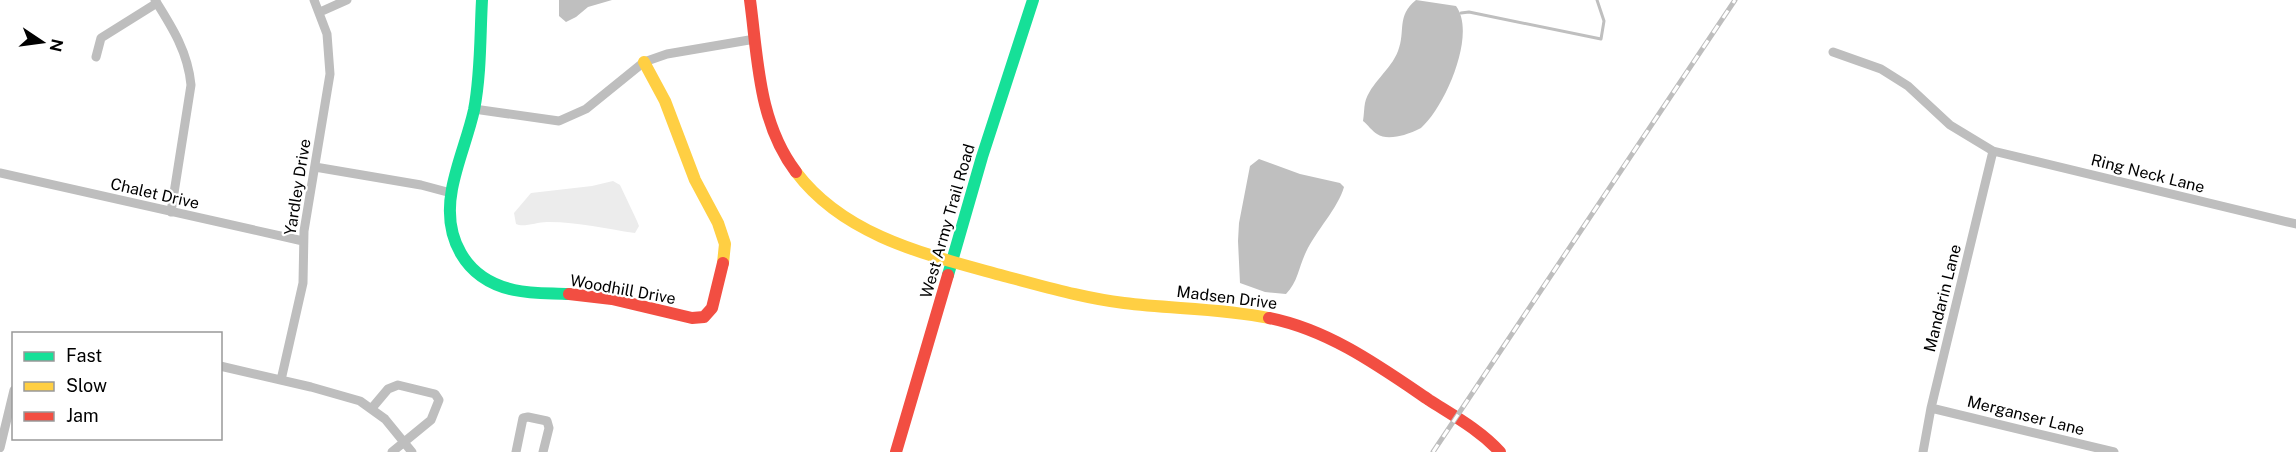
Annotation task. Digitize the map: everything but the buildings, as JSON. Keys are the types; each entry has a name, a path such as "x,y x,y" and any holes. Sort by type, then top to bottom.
{"street":[{"name":"Yardley Drive","path":"281,380 303,283 303,242 330,74 327,34 314,0"},
{"path":"320,12 347,0"},
{"name":"Woodhill Drive","path":"482,0 474,109 448,206 454,244 475,271 501,287 518,291 585,295 692,318 704,317 712,308 724,259 724,244 718,223 695,180 665,101 644,62"},
{"name":"Madsen Drive","path":"750,0 759,83 773,127 792,168 815,195 837,214 860,228 890,241 952,261 1074,294 1111,302 1250,314 1275,318 1308,328 1335,340 1383,368 1480,433 1500,452"},
{"name":"West Army Trail Road","path":"896,452 982,157 1033,0"},
{"path":"96,57 101,38 156,1 182,46 190,71 191,85 171,212"},
{"path":"474,109 559,121 586,109 644,62 667,54 755,39"},
{"name":"Ring Neck Lane","path":"1833,52 1881,69 1908,86 1950,125 1993,151 2296,224"},
{"name":"Mandarin Lane","path":"1923,452 1931,408 1993,151"},
{"path":"315,166 421,185 451,193"},
{"name":"Chalet Drive","path":"0,173 303,242"},
{"path":"222,366 344,395 372,408 385,419 412,452"},
{"path":"372,408 388,389 398,385 435,394 439,400 431,420 392,452"},
{"path":"0,448 12,398"},
{"name":"Merganser Lane","path":"1931,408 2114,452"},
{"path":"516,452 523,418 528,417 547,421 549,428 543,452"}],"shaded area":[{"path":"559,0 612,0 588,7 566,22 559,16"},
{"path":"1416,0 1456,6 1462,18 1463,34 1460,51 1448,88 1430,118 1415,131 1404,135 1383,137 1375,133 1363,121 1365,103 1371,89 1395,58 1406,12"},
{"path":"1259,159 1300,174 1340,183 1344,187 1337,203 1310,244 1296,279 1286,294 1265,292 1240,283 1239,223 1250,166"},
{"path":"613,181 620,185 637,221 639,226 635,233 560,222 516,224 514,213 531,193 592,186"}],"waterway":[{"path":"1461,13 1469,12 1601,39 1604,21 1597,0"}],"railway":[{"path":"1433,452 1735,0"}],"traffic: fast":[{"path":"482,0 476,96 472,120 452,189 450,207 454,239 470,266 497,284 528,292 569,294"},
{"path":"948,275 982,157 1033,0"}],"traffic: slow":[{"path":"644,62 665,101 695,180 718,223 725,244 723,263"},
{"path":"796,172 838,213 863,228 946,260 1093,298 1142,305 1233,312 1269,318"}],"traffic: jam":[{"path":"750,0 758,67 767,111 783,153 796,172"},
{"path":"569,294 612,299 692,318 704,317 712,308 723,263"},
{"path":"896,452 948,275"},
{"path":"1269,318 1312,331 1353,351 1466,424 1500,452"}]}
